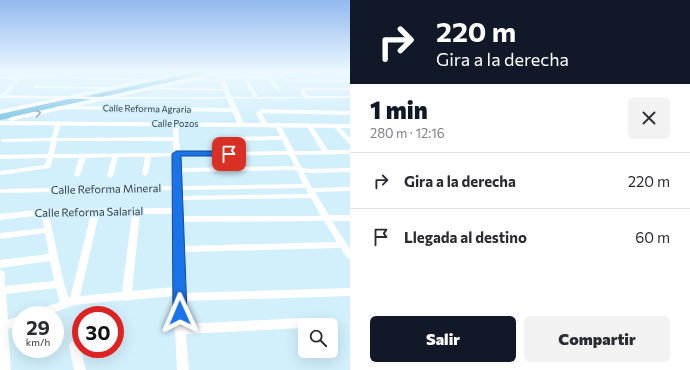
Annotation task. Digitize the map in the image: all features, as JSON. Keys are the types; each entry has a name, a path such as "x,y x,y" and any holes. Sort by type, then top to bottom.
{"street":[{"path":"1,98 8,89"},
{"path":"21,108 27,96 33,89"},
{"path":"0,112 109,89"},
{"path":"0,122 144,89"},
{"path":"198,89 226,90 241,124"},
{"path":"251,89 256,98"},
{"path":"303,89 305,97"},
{"path":"324,89 327,97"},
{"path":"1,98 27,96 231,99 305,97 350,98"},
{"name":"Calle Reforma Agraria","path":"58,108 236,110"},
{"path":"264,124 259,113 261,111 350,113"},
{"name":"Calle Pozos","path":"0,122 350,126"},
{"path":"0,173 48,167 58,123"},
{"path":"176,124 182,370"},
{"path":"277,124 310,191 348,251"},
{"path":"309,125 327,153"},
{"path":"336,126 350,142"},
{"path":"224,139 284,138"},
{"path":"3,140 176,139"},
{"path":"0,157 350,152"},
{"path":"77,175 83,156"},
{"path":"110,176 115,156"},
{"path":"145,174 148,156"},
{"path":"176,170 350,170"},
{"name":"Calle Reforma Mineral","path":"0,191 177,188 310,191"},
{"path":"177,198 350,189"},
{"path":"70,303 96,211"},
{"path":"126,297 136,211"},
{"name":"Calle Reforma Salarial","path":"0,217 45,212 136,211 178,215 350,218"},
{"path":"45,212 59,284 70,303"},
{"path":"0,236 48,230"},
{"path":"179,249 348,251"},
{"path":"0,264 54,257"},
{"path":"0,274 4,326 5,370"},
{"path":"1,291 59,284"},
{"path":"61,306 70,303 126,297 179,294 350,292"},
{"path":"4,326 12,323"},
{"path":"180,329 298,323"},
{"path":"78,358 80,370"}],"shaded area":[{"path":"119,89 143,89 106,98 84,97"},
{"path":"71,98 97,100 0,120 0,113"}],"route":[{"path":"180,313 176,154 229,154"}]}
